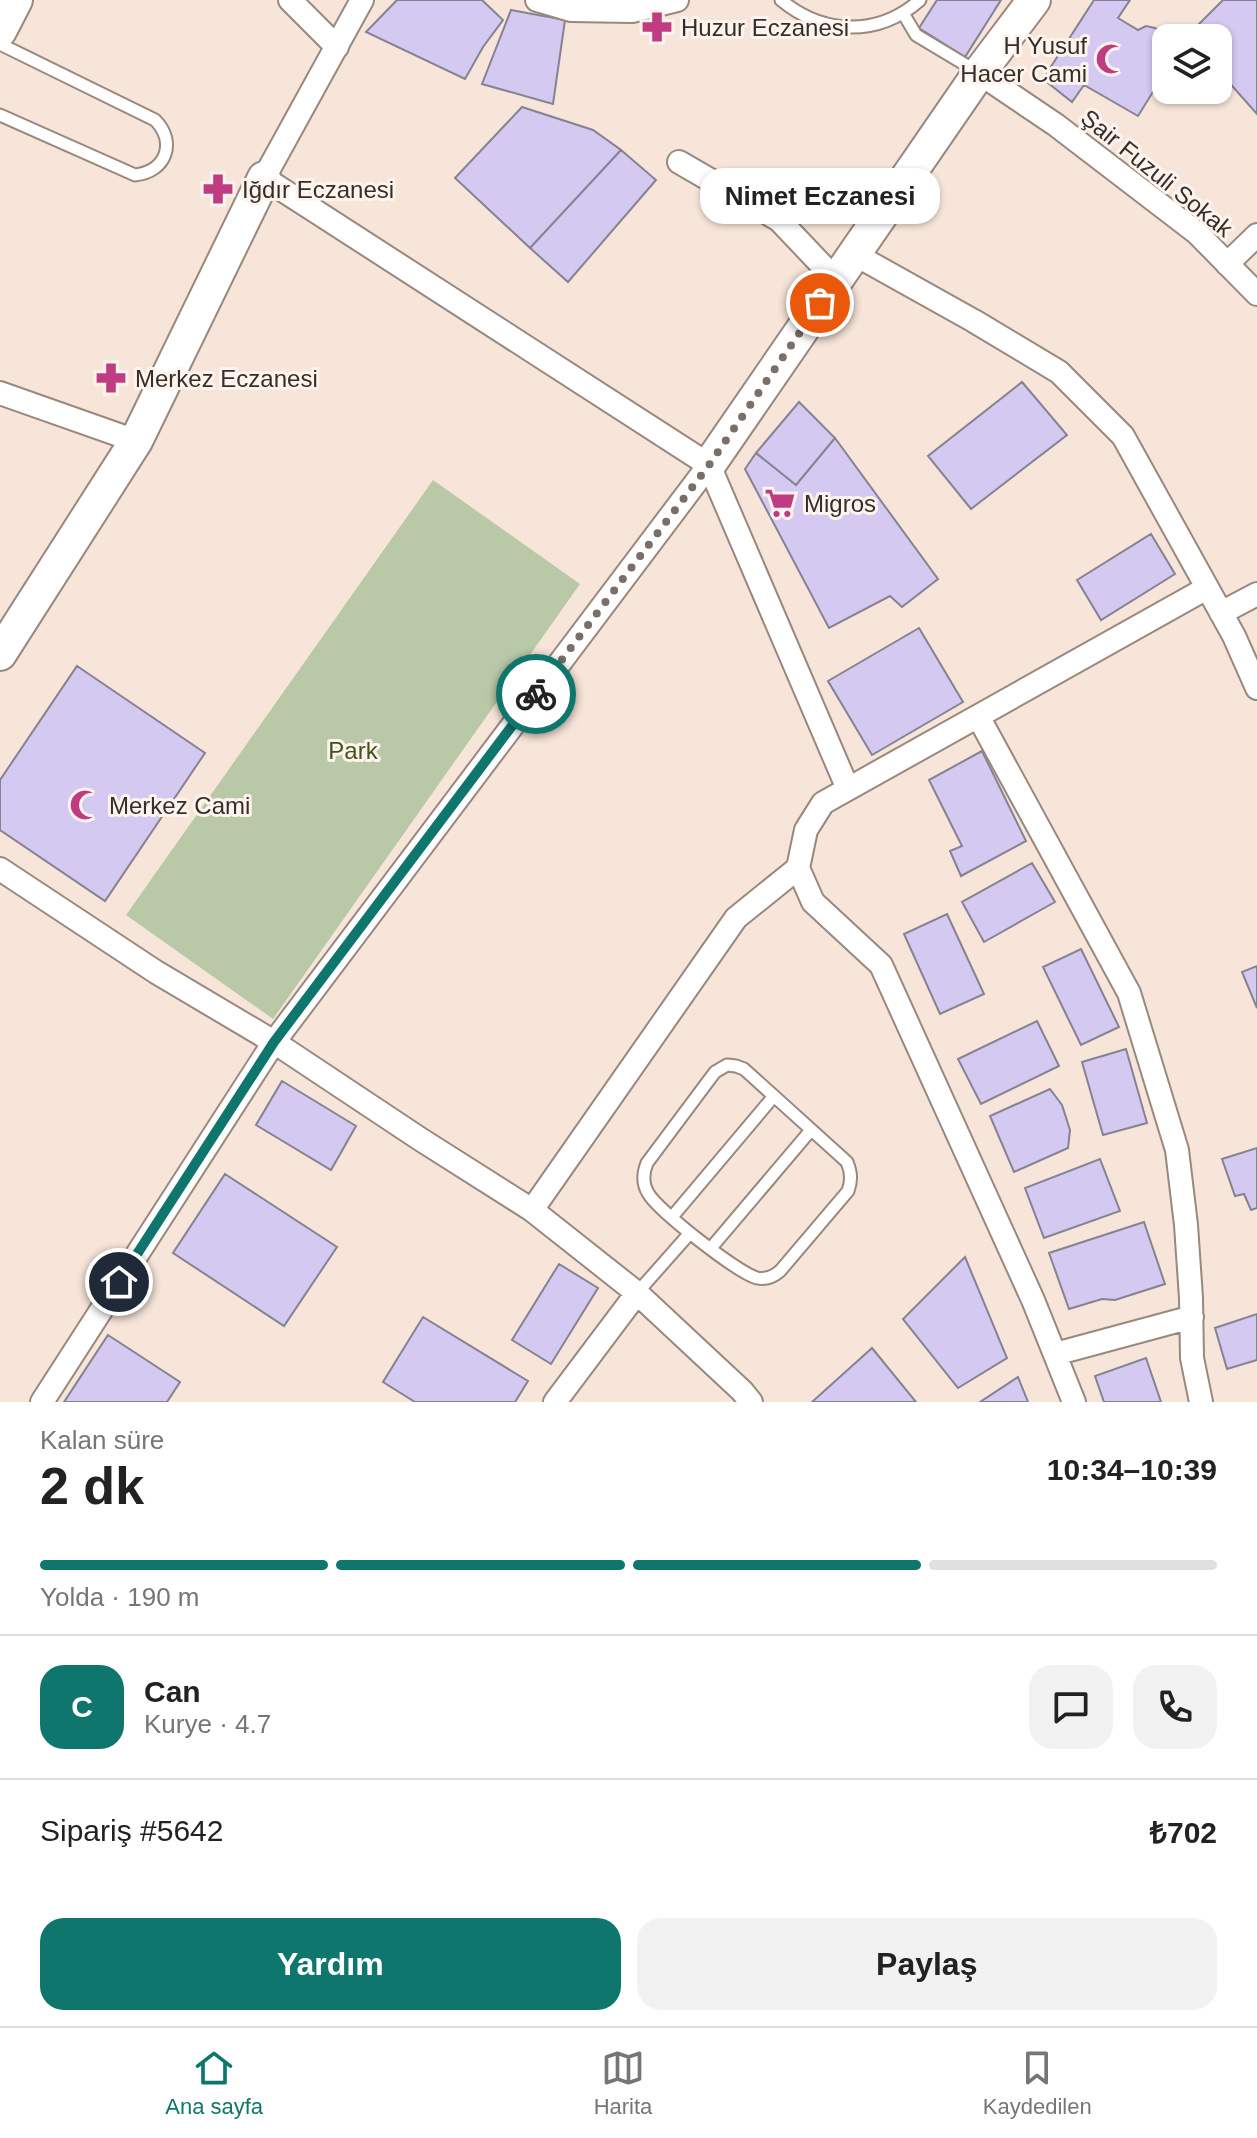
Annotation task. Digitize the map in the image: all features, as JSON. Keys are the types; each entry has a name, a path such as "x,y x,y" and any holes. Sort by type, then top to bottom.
{"street":[{"path":"0,31 16,0"},
{"path":"290,0 337,47"},
{"path":"0,654 136,441 264,178 362,0"},
{"path":"537,0 571,10 632,11 677,0"},
{"path":"42,1402 274,1042 709,465 979,73 1034,0"},
{"name":"Şair Fuzuli Sokak","path":"979,73 1056,125 1197,233 1257,294"},
{"path":"679,162 779,220 845,267 974,321 1059,372 1123,436 1234,636 1257,688"},
{"path":"264,178 709,465 848,789"},
{"path":"1227,264 1257,235"},
{"path":"0,393 136,441"},
{"path":"1074,1402 1033,1300 881,965 813,902 798,868 806,830 823,803 1207,588"},
{"path":"1221,613 1257,594"},
{"path":"979,718 1129,993 1177,1150 1186,1225 1192,1358 1201,1402"},
{"path":"532,1210 736,918 798,868"},
{"path":"0,869 156,972 274,1042 532,1210 637,1293 751,1402"},
{"path":"555,1402 637,1293"},
{"path":"1055,1354 1192,1317"}],"lane":[{"path":"781,0 794,11 813,20 840,27 868,26 886,21 920,0"},
{"path":"903,13 916,35 979,73"},
{"path":"0,44 155,120 165,135 166,154 154,170 135,175 0,115"},
{"path":"727,1065 744,1069 811,1130 847,1162 850,1185 780,1271 768,1278 753,1277 690,1233 650,1197 643,1179 647,1163 715,1072 727,1065"},
{"path":"672,1217 774,1096"},
{"path":"711,1248 811,1130"},
{"path":"637,1293 690,1233"}],"green space":[{"name":"Park","path":"433,480 580,584 273,1019 126,915"}],"building":[{"path":"397,0 482,0 503,20 465,79 366,32"},
{"path":"937,0 1001,0 965,57 919,28"},
{"name":"H Yusuf Hacer Cami","path":"1094,0 1130,0 1118,18 1138,30 1146,26 1152,27 1152,94 1138,116 1084,85 1072,102 1043,79"},
{"path":"1223,0 1257,0 1257,114 1232,86 1232,24 1199,24"},
{"path":"511,10 565,20 553,104 482,84"},
{"path":"522,107 593,130 621,150 530,248 455,178"},
{"path":"621,150 656,180 568,282 530,248"},
{"path":"1022,382 1067,435 971,509 928,456"},
{"path":"799,402 835,438 796,485 756,453"},
{"path":"835,438 938,579 902,607 890,596 829,628 745,469 756,453 796,485"},
{"path":"1151,534 1175,574 1101,620 1077,580"},
{"path":"919,628 963,702 872,755 828,681"},
{"name":"Merkez Cami","path":"77,666 205,753 105,901 0,830 0,780"},
{"path":"982,751 1026,841 961,876 950,851 962,846 929,780"},
{"path":"1032,863 1055,902 984,942 962,902"},
{"path":"947,914 984,994 940,1014 904,934"},
{"path":"1081,949 1119,1027 1081,1045 1043,967"},
{"path":"1257,966 1257,1008 1242,972"},
{"path":"1037,1021 1059,1066 981,1104 958,1059"},
{"path":"1126,1049 1147,1123 1103,1135 1082,1062"},
{"path":"282,1081 356,1126 331,1170 256,1125"},
{"path":"1050,1089 1062,1105 1070,1130 1068,1148 1014,1172 990,1116"},
{"path":"1257,1148 1257,1208 1251,1210 1244,1194 1235,1196 1222,1159"},
{"path":"1100,1159 1120,1211 1044,1238 1025,1188"},
{"path":"225,1174 337,1247 284,1326 173,1253"},
{"path":"1144,1222 1165,1284 1115,1300 1102,1299 1069,1309 1049,1253"},
{"path":"965,1257 1007,1358 958,1388 903,1319"},
{"path":"559,1264 598,1288 551,1364 512,1340"},
{"path":"1257,1314 1257,1360 1227,1369 1215,1328"},
{"path":"423,1317 528,1381 515,1402 415,1402 383,1382"},
{"path":"108,1335 180,1382 167,1402 64,1402"},
{"path":"872,1348 916,1402 812,1402"},
{"path":"1146,1358 1161,1402 1104,1402 1095,1376"},
{"path":"1018,1377 1028,1402 980,1402"}],"way so far":[{"path":"536,694 709,465 820,303"}],"place":[{"name":"Huzur Eczanesi","path":"657,27"},
{"name":"H Yusuf Hacer Cami","path":"1111,59"},
{"name":"Iğdır Eczanesi","path":"218,189"},
{"name":"Nimet Eczanesi","path":"820,303"},
{"name":"Merkez Eczanesi","path":"111,378"},
{"name":"Migros","path":"780,503"},
{"name":"Merkez Cami","path":"85,805"}],"route":[{"path":"119,1282 274,1042 536,694"}]}
